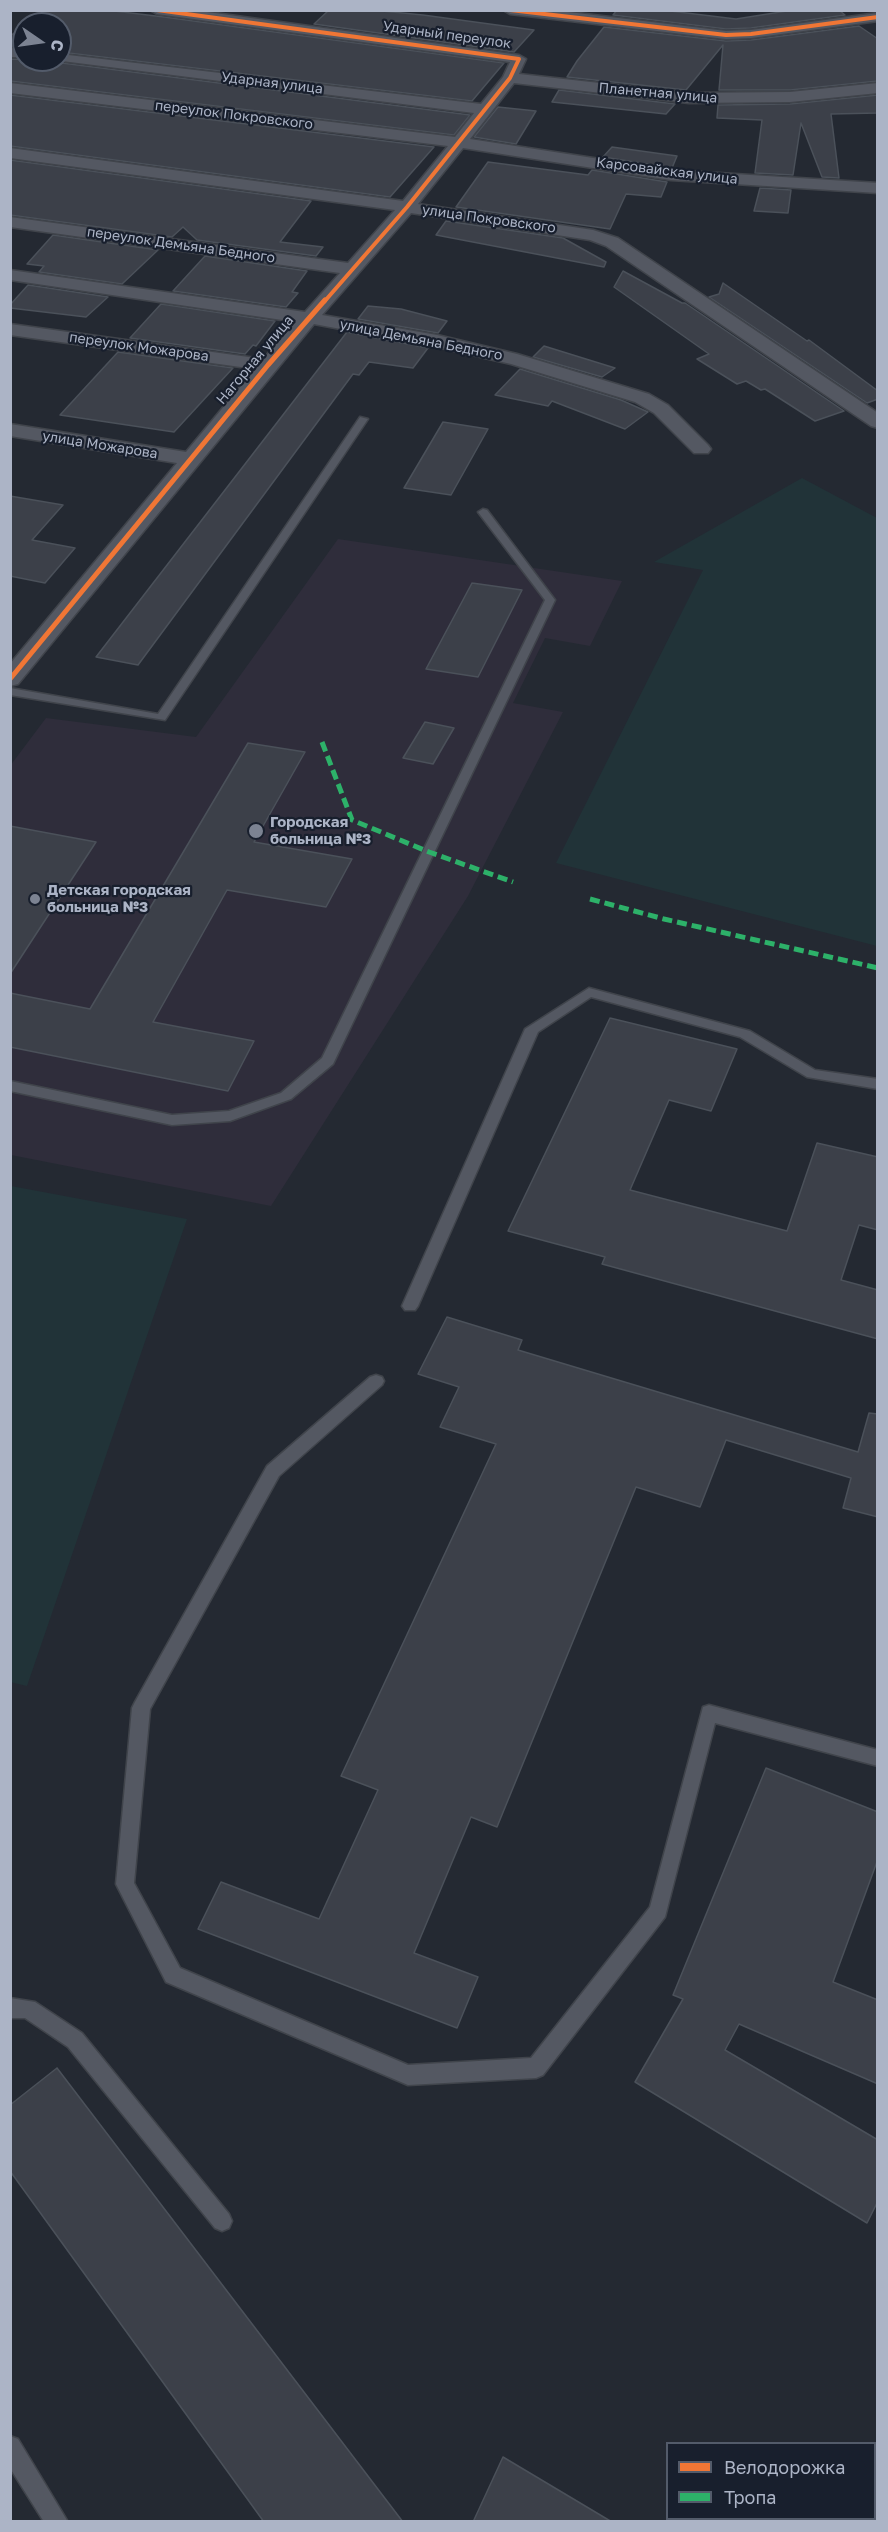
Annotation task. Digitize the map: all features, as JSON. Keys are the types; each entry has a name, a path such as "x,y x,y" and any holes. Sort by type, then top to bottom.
{"street":[{"name":"Ударный переулок","path":"157,10 519,59"},
{"path":"510,10 714,34 751,34 878,17"},
{"path":"787,16 804,27"},
{"name":"Ударная улица","path":"72,59 484,109"},
{"name":"Нагорная улица","path":"10,679 268,365 407,207 510,78 519,59"},
{"name":"Планетная улица","path":"510,78 689,98 790,98 878,88"},
{"name":"переулок Покровского","path":"10,88 458,142"},
{"name":"Карсовайская улица","path":"458,142 671,175 878,188"},
{"name":"улица Покровского","path":"10,153 544,226 593,235 612,242 874,415"},
{"name":"переулок Демьяна Бедного","path":"10,222 352,269"},
{"name":"улица Демьяна Бедного","path":"10,275 308,318 437,341 517,360 631,395 661,409 701,449"},
{"name":"переулок Можарова","path":"10,329 268,365"},
{"name":"улица Можарова","path":"10,430 190,459"}],"lane":[{"path":"10,692 160,718 363,418"},
{"path":"10,1086 172,1120 230,1116 286,1096 328,1061 550,600 483,512"},
{"path":"410,1306 532,1029 589,992 745,1034 812,1074 878,1084"},
{"path":"376,1381 273,1471 141,1708 125,1884 173,1975 408,2075 536,2068 658,1911 709,1713 878,1758"},
{"path":"10,2008 28,2009 75,2040 222,2221"},
{"path":"10,2447 57,2522"}],"shaded area":[{"path":"802,478 877,518 877,946 556,863 703,570 654,562"},
{"name":"Городская больница №3","path":"338,539 622,581 590,646 545,638 513,703 563,712 468,896 271,1206 11,1155 10,766 46,718 196,737"},
{"path":"11,1186 187,1219 27,1686 10,1682"}],"building":[{"path":"46,10 106,10 504,63 472,101 72,53 72,12 43,12"},
{"path":"329,10 372,10 534,30 514,52 314,24"},
{"path":"617,10 662,10 736,19 793,10 839,10 845,15 751,28 726,29 613,15"},
{"path":"859,26 878,39 878,81 790,90 719,90 723,45 686,90 567,77 604,27 726,41 751,40"},
{"path":"10,59 12,59 12,72 72,72 72,64 470,115 454,135 10,81"},
{"path":"559,90 675,104 666,114 552,102"},
{"path":"10,95 434,147 390,197 10,146"},
{"path":"878,95 878,113 831,114 839,178 822,177 801,123 793,175 755,173 762,120 717,118 718,105 790,104"},
{"path":"498,107 536,111 516,144 474,137"},
{"path":"612,147 677,156 672,168 603,157"},
{"path":"10,160 311,201 280,242 323,247 316,256 197,240 183,227 172,237 10,215"},
{"path":"488,162 588,175 592,170 667,182 661,197 626,194 610,229 456,207"},
{"path":"760,188 791,190 788,213 754,211"},
{"path":"446,221 563,238 606,262 604,267 436,235"},
{"path":"53,235 158,250 122,284 39,272 44,266 27,264"},
{"path":"205,256 307,271 292,292 298,293 286,307 173,291"},
{"path":"623,271 685,303 844,411 815,421 765,389 761,390 746,381 737,384 697,359 709,354 614,287"},
{"path":"723,283 807,341 809,340 878,391 878,399 867,403 709,297 719,294"},
{"path":"28,285 108,297 86,317 10,308 10,305"},
{"path":"161,304 275,321 256,346 253,345 245,354 130,338"},
{"path":"368,306 401,309 447,321 438,333 358,319"},
{"path":"347,332 428,348 413,368 369,362 359,375 353,374 138,665 96,657"},
{"path":"544,346 615,368 602,377 533,357"},
{"path":"118,352 233,368 174,432 60,415"},
{"path":"520,369 621,400 648,412 625,429 552,401 548,406 495,395"},
{"path":"443,422 488,429 451,495 404,488"},
{"path":"10,496 63,505 32,540 75,548 45,583 10,576"},
{"path":"472,583 522,590 478,677 426,669"},
{"path":"425,722 454,728 433,764 403,758"},
{"path":"248,743 305,752 254,842 352,859 326,907 227,890 153,1022 254,1041 228,1091 10,1047 10,993 90,1009"},
{"name":"Детская городская больница №3","path":"10,826 96,842 10,974"},
{"path":"610,1018 737,1049 711,1111 669,1100 630,1190 787,1231 817,1143 878,1157 878,1230 859,1225 841,1280 878,1290 878,1339 602,1264 605,1257 508,1231"},
{"path":"447,1317 522,1340 518,1350 858,1452 869,1413 878,1414 878,1517 843,1508 851,1478 726,1440 700,1507 636,1487 497,1827 471,1817 414,1953 478,1977 457,2028 198,1929 221,1882 319,1919 378,1790 341,1776 496,1444 440,1427 459,1387 418,1374"},
{"path":"766,1768 878,1812 878,1859 833,1982 878,2000 878,2084 739,2024 725,2050 878,2140 878,2201 867,2223 635,2082 683,1999 673,1995"},
{"path":"57,2068 403,2522 264,2522 10,2171 10,2105"},
{"path":"503,2457 612,2522 473,2522"}],"marked path":[{"path":"322,742 352,820 429,852 513,882"},
{"path":"590,899 664,919 878,968"}],"cycle path":[{"path":"10,679 268,365 407,207 510,78 519,59 157,10"},
{"path":"510,10 726,35 751,34 878,17"}],"place":[{"name":"Городская больница №3","path":"256,831"},
{"name":"Детская городская больница №3","path":"35,899"}]}
